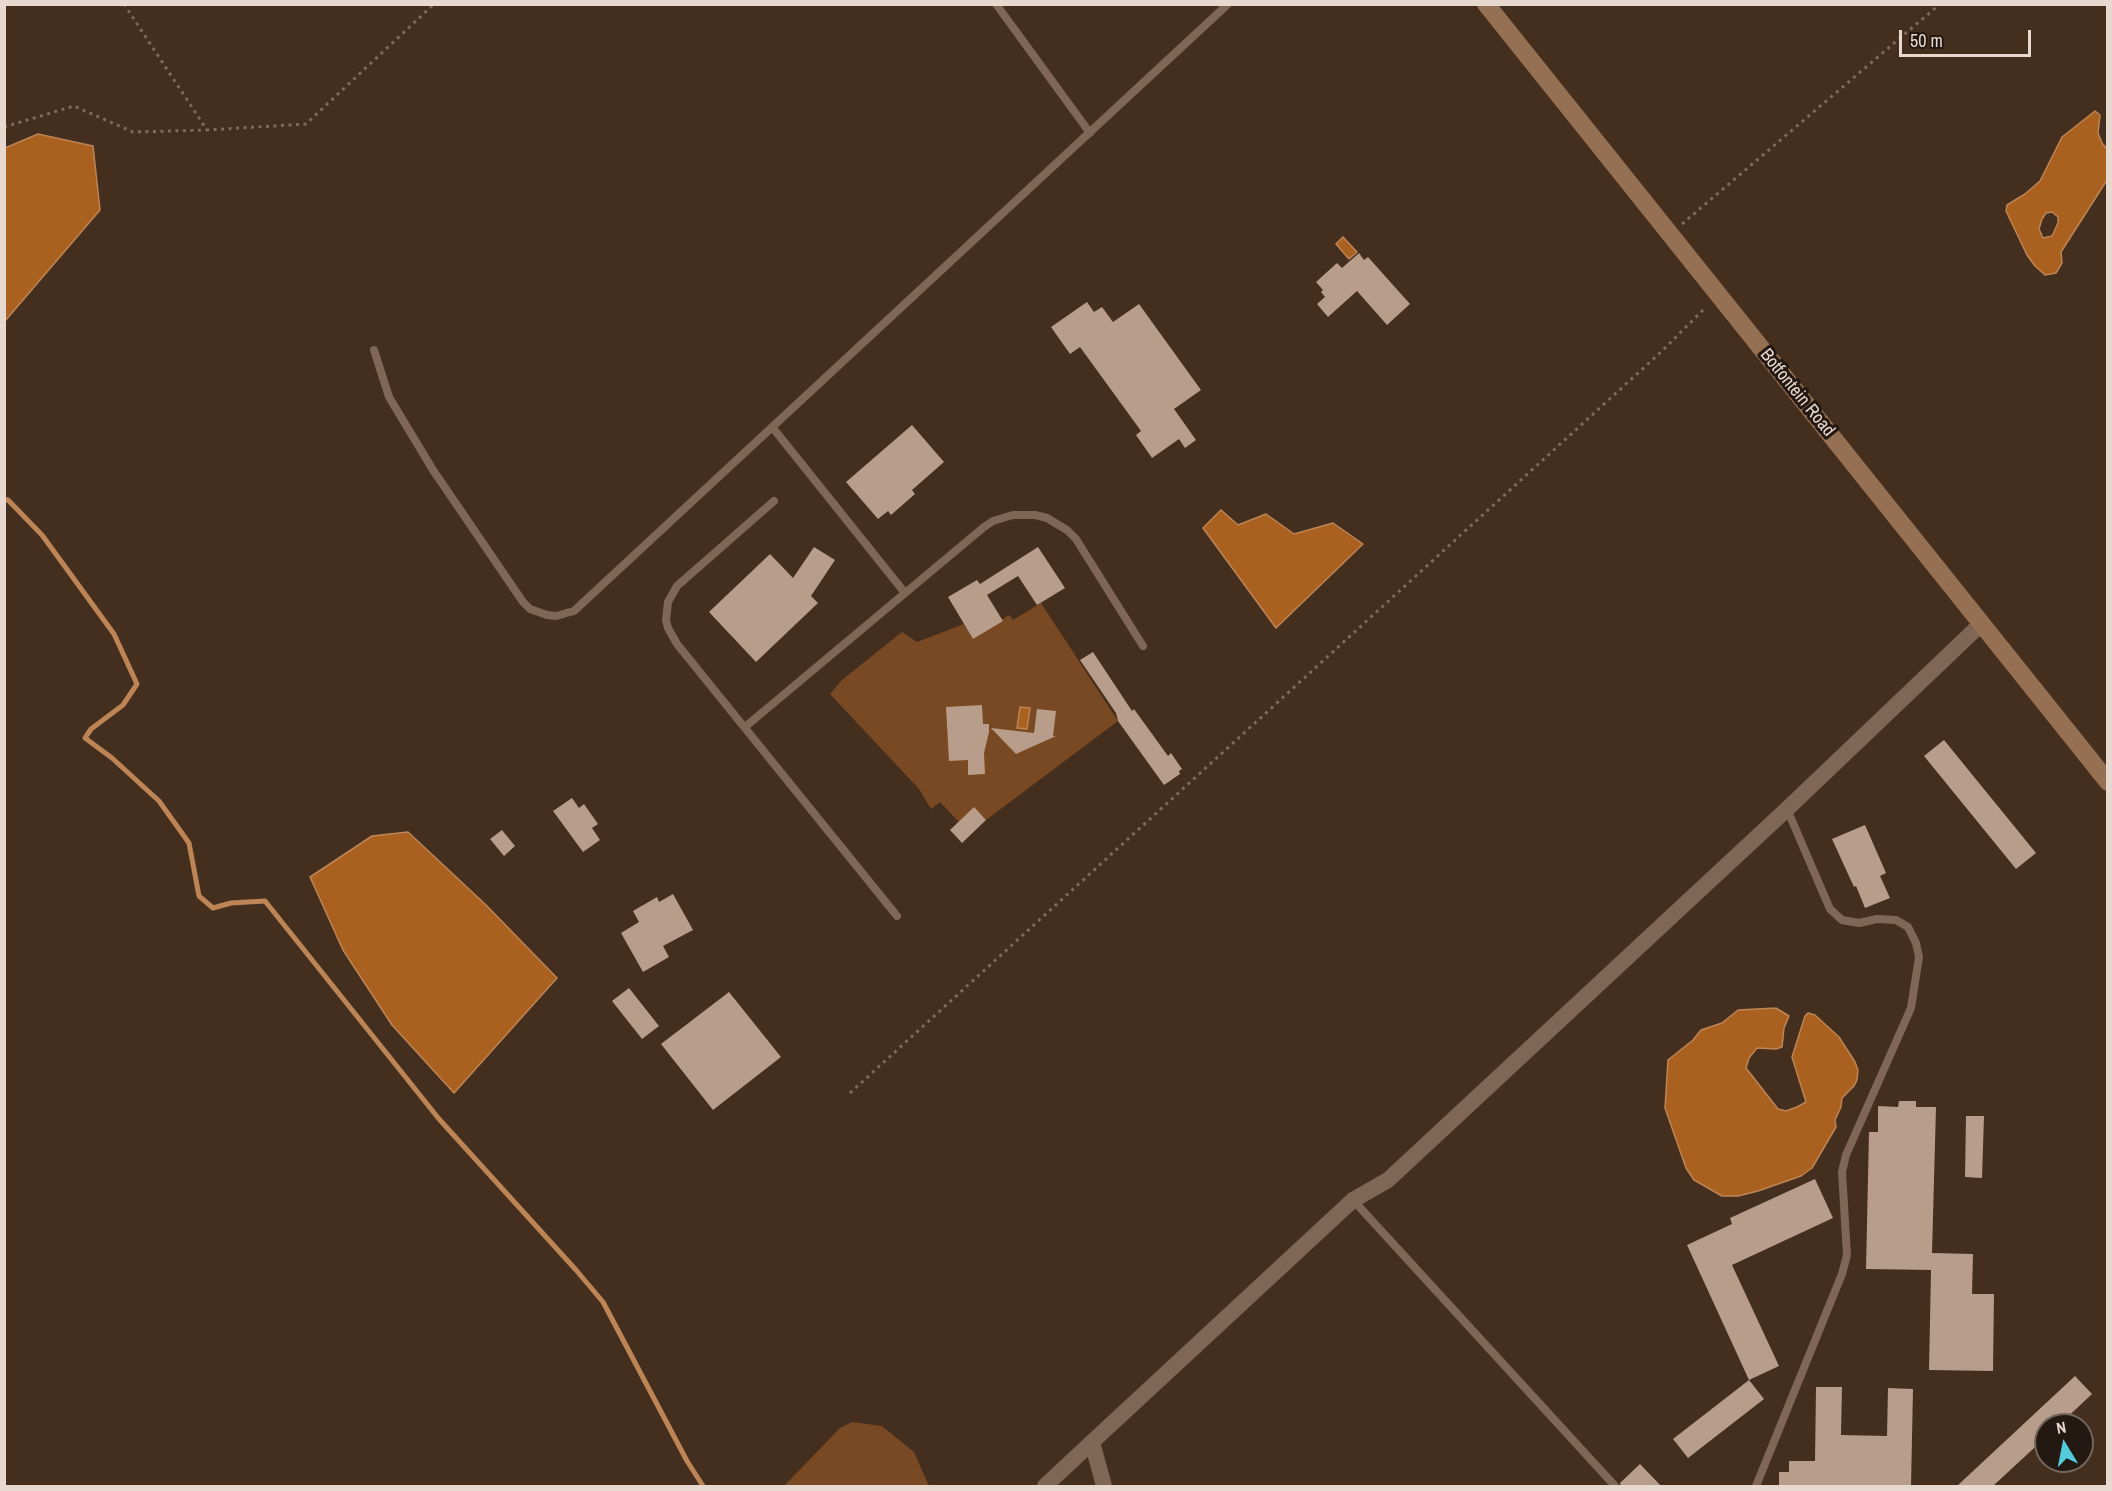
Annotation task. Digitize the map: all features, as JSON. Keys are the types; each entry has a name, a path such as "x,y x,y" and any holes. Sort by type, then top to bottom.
{"main road":[{"name":"Botfontein Road","path":"1486,4 2108,782"}],"street":[{"path":"1045,1486 1353,1200 1388,1180 1787,809 1981,624"},
{"path":"1092,1442 1104,1486"}],"lane":[{"path":"996,4 1090,133"},
{"path":"374,351 389,397 433,470 523,602 538,613 565,615 582,606 1228,4"},
{"path":"773,428 905,593"},
{"path":"774,501 677,586 668,602 666,620 672,636 897,916"},
{"path":"745,727 984,527 993,521 1013,515 1035,515 1057,523 1076,539 1143,646"},
{"path":"1756,1486 1842,1274 1846,1255 1842,1172 1846,1155 1911,1008 1919,957 1916,943 1908,927 1896,920 1877,919 1859,923 1842,920 1830,909 1787,809"},
{"path":"1353,1200 1615,1486"}],"path":[{"path":"124,4 207,130"},
{"path":"4,127 74,106 133,132 306,124 434,4"},
{"path":"1670,234 1940,4"},
{"path":"850,1093 1661,352 1718,295"}],"shaded area":[{"path":"2095,111 2100,115 2098,133 2107,149 2107,180 2061,252 2062,263 2056,273 2045,275 2027,255 2006,211 2007,205 2040,181 2062,137","holes":["2052,212 2058,217 2058,223 2052,236 2043,238 2039,229 2046,213"]},
{"path":"38,134 93,146 100,210 5,321 5,148"},
{"path":"1343,237 1357,252 1349,259 1336,244"},
{"path":"1221,510 1238,525 1266,514 1294,534 1333,523 1363,544 1276,628 1203,528"},
{"path":"1041,603 1118,721 986,820 974,808 959,822 940,802 931,809 919,789 830,694 842,680 902,632 917,642 964,624 973,639 1009,615 1013,620"},
{"path":"1020,707 1030,708 1027,729 1017,728"},
{"path":"408,832 486,905 557,978 454,1093 392,1025 343,950 310,877 372,836"},
{"path":"1776,1008 1789,1016 1784,1028 1782,1047 1757,1048 1749,1058 1746,1068 1778,1109 1786,1111 1806,1102 1792,1057 1808,1013 1815,1015 1839,1037 1855,1062 1858,1070 1857,1080 1842,1098 1835,1120 1836,1127 1812,1168 1801,1176 1758,1191 1738,1196 1722,1196 1694,1180 1686,1168 1665,1108 1668,1060 1693,1040 1701,1030 1722,1023 1738,1010"},
{"path":"852,1422 882,1426 914,1452 929,1486 784,1486 840,1428"}],"building":[{"path":"1359,253 1364,260 1368,257 1410,304 1387,325 1357,291 1328,317 1317,304 1325,297 1321,292 1323,290 1316,282 1337,263 1342,268"},
{"path":"1087,302 1094,312 1102,307 1113,322 1139,304 1201,390 1174,409 1196,440 1185,448 1179,439 1152,458 1136,435 1141,431 1080,347 1070,354 1051,327"},
{"path":"912,425 944,462 912,490 915,494 891,515 888,511 878,519 846,482"},
{"path":"814,547 835,560 811,596 818,603 756,662 709,612 770,554 793,578"},
{"path":"1038,547 1065,588 1037,605 1018,576 987,595 1003,621 973,639 948,597 977,580 980,584"},
{"path":"1093,652 1132,711 1134,709 1168,756 1171,753 1182,769 1179,771 1180,774 1164,785 1118,721 1116,713 1080,660"},
{"path":"982,705 983,724 989,724 984,753 985,774 968,775 968,760 949,761 946,707"},
{"path":"1037,709 1056,711 1053,736 1056,736 1016,754 991,728 1034,733"},
{"path":"1944,740 2036,853 2016,869 1924,756"},
{"path":"572,798 579,808 584,804 598,824 592,828 600,840 583,852 553,811"},
{"path":"974,807 986,820 962,843 950,830"},
{"path":"1865,825 1886,873 1880,876 1890,898 1865,908 1832,839"},
{"path":"502,830 515,846 504,856 490,839"},
{"path":"673,894 693,930 663,946 669,957 643,972 621,933 639,922 633,911 657,897 659,902"},
{"path":"629,988 659,1026 642,1039 612,1001"},
{"path":"729,992 781,1057 713,1110 661,1044"},
{"path":"1899,1101 1916,1101 1916,1107 1936,1107 1932,1253 1973,1254 1972,1294 1994,1294 1993,1371 1929,1370 1931,1270 1866,1269 1869,1132 1878,1132 1878,1106 1898,1107"},
{"path":"1966,1116 1984,1116 1982,1178 1965,1177"},
{"path":"1815,1179 1833,1218 1732,1265 1779,1366 1749,1380 1687,1245 1732,1224 1730,1218"},
{"path":"2075,1376 2092,1394 2072,1413 2035,1413"},
{"path":"1749,1380 1764,1399 1688,1458 1673,1439"},
{"path":"1816,1387 1842,1387 1841,1435 1887,1436 1888,1388 1913,1389 1911,1486 1779,1486 1779,1472 1789,1472 1789,1461 1815,1461"},
{"path":"2034,1414 2034,1448 1993,1486 1957,1486"},
{"path":"1640,1464 1661,1486 1621,1486 1620,1483"}],"waterway":[{"path":"4,499 8,500 42,535 114,634 137,684 123,705 91,729 85,738 112,758 159,801 189,843 199,896 213,908 231,903 265,901 439,1119 603,1302 687,1461 703,1486"}]}
